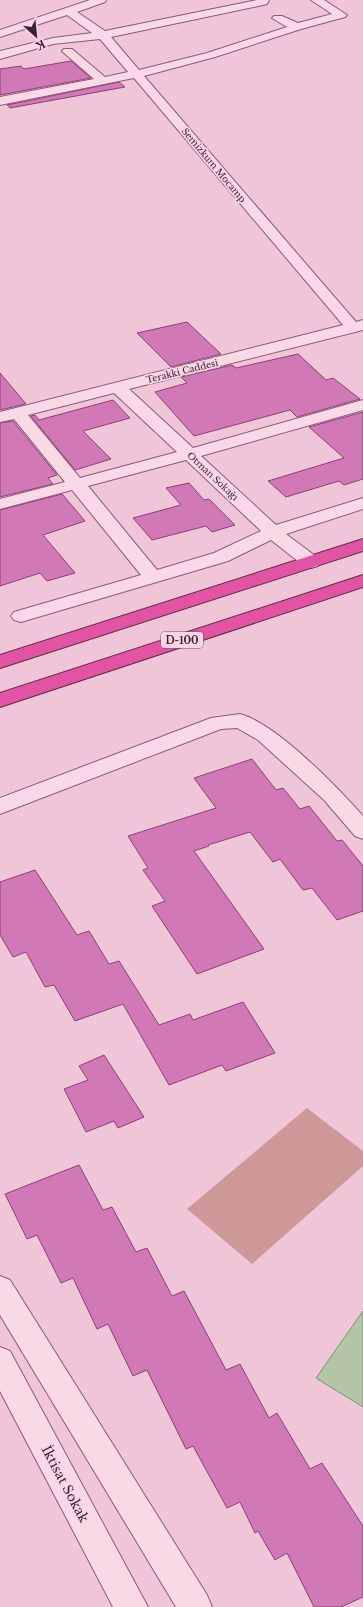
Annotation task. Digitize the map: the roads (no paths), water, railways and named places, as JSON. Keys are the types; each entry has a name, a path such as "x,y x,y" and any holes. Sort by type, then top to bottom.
{"highway":[{"path":"0,662 363,545"},
{"name":"D-100","path":"0,700 363,581"}],"street":[{"path":"0,34 101,0"},
{"path":"0,55 53,41 104,35 263,2 264,0"},
{"path":"0,101 137,74 211,55 297,27 340,15 316,0"},
{"name":"Semizkum Mocamp","path":"68,11 104,35 358,326"},
{"path":"278,18 297,27"},
{"path":"68,51 102,80"},
{"name":"Terakki Caddesi","path":"0,417 358,326"},
{"name":"Otman Sokağı","path":"117,387 273,532 311,562"},
{"path":"0,504 190,454 363,405"},
{"path":"16,412 153,577"},
{"path":"21,616 221,557 273,532 363,503"},
{"path":"0,806 218,723 240,721 264,734 332,795 363,831"},
{"path":"0,1289 195,1607"},
{"name":"İktisat Sokak","path":"0,1361 131,1607"}]}
